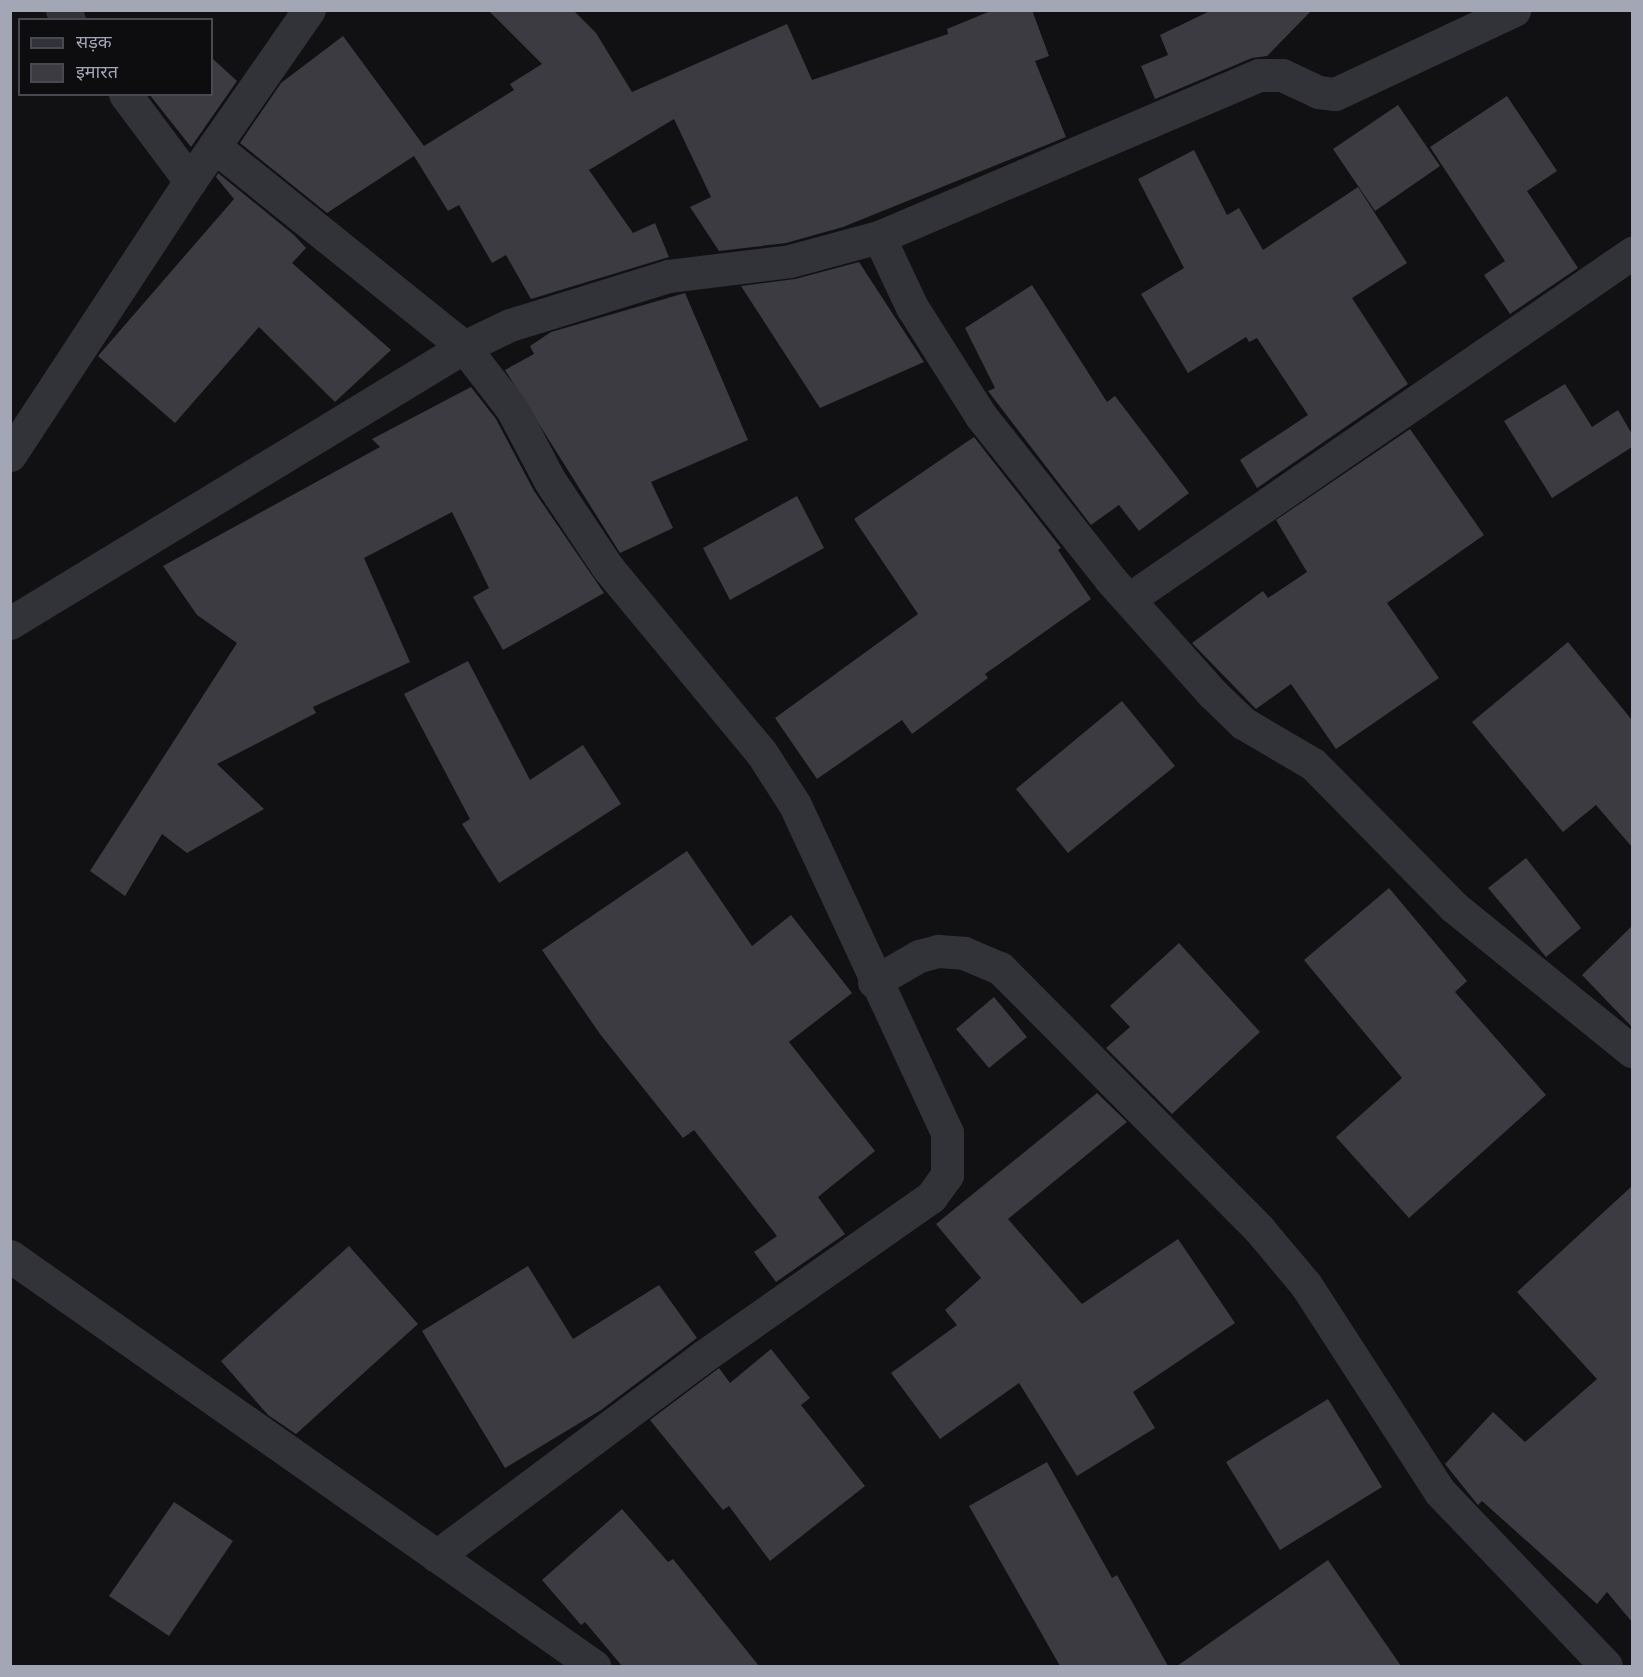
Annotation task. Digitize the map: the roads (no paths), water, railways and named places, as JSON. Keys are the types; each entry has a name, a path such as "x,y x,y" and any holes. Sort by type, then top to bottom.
{"street":[{"path":"10,455 190,181 309,10"},
{"path":"10,623 464,347 510,325 668,276 790,261 879,237 1259,75 1282,75 1318,92 1335,94 1514,10"},
{"path":"126,96 190,181"},
{"path":"214,146 464,347 512,409 550,481 608,568 761,752 795,805 874,982 947,1132 946,1175 931,1197 704,1356 437,1556"},
{"path":"879,237 912,307 981,416 1129,599 1230,711 1313,764 1454,907 1632,1051"},
{"path":"1129,599 1632,253"},
{"path":"874,982 919,956 938,951 964,953 1000,968 1259,1228 1306,1285 1440,1492 1606,1666"},
{"path":"10,1256 594,1666"}]}
